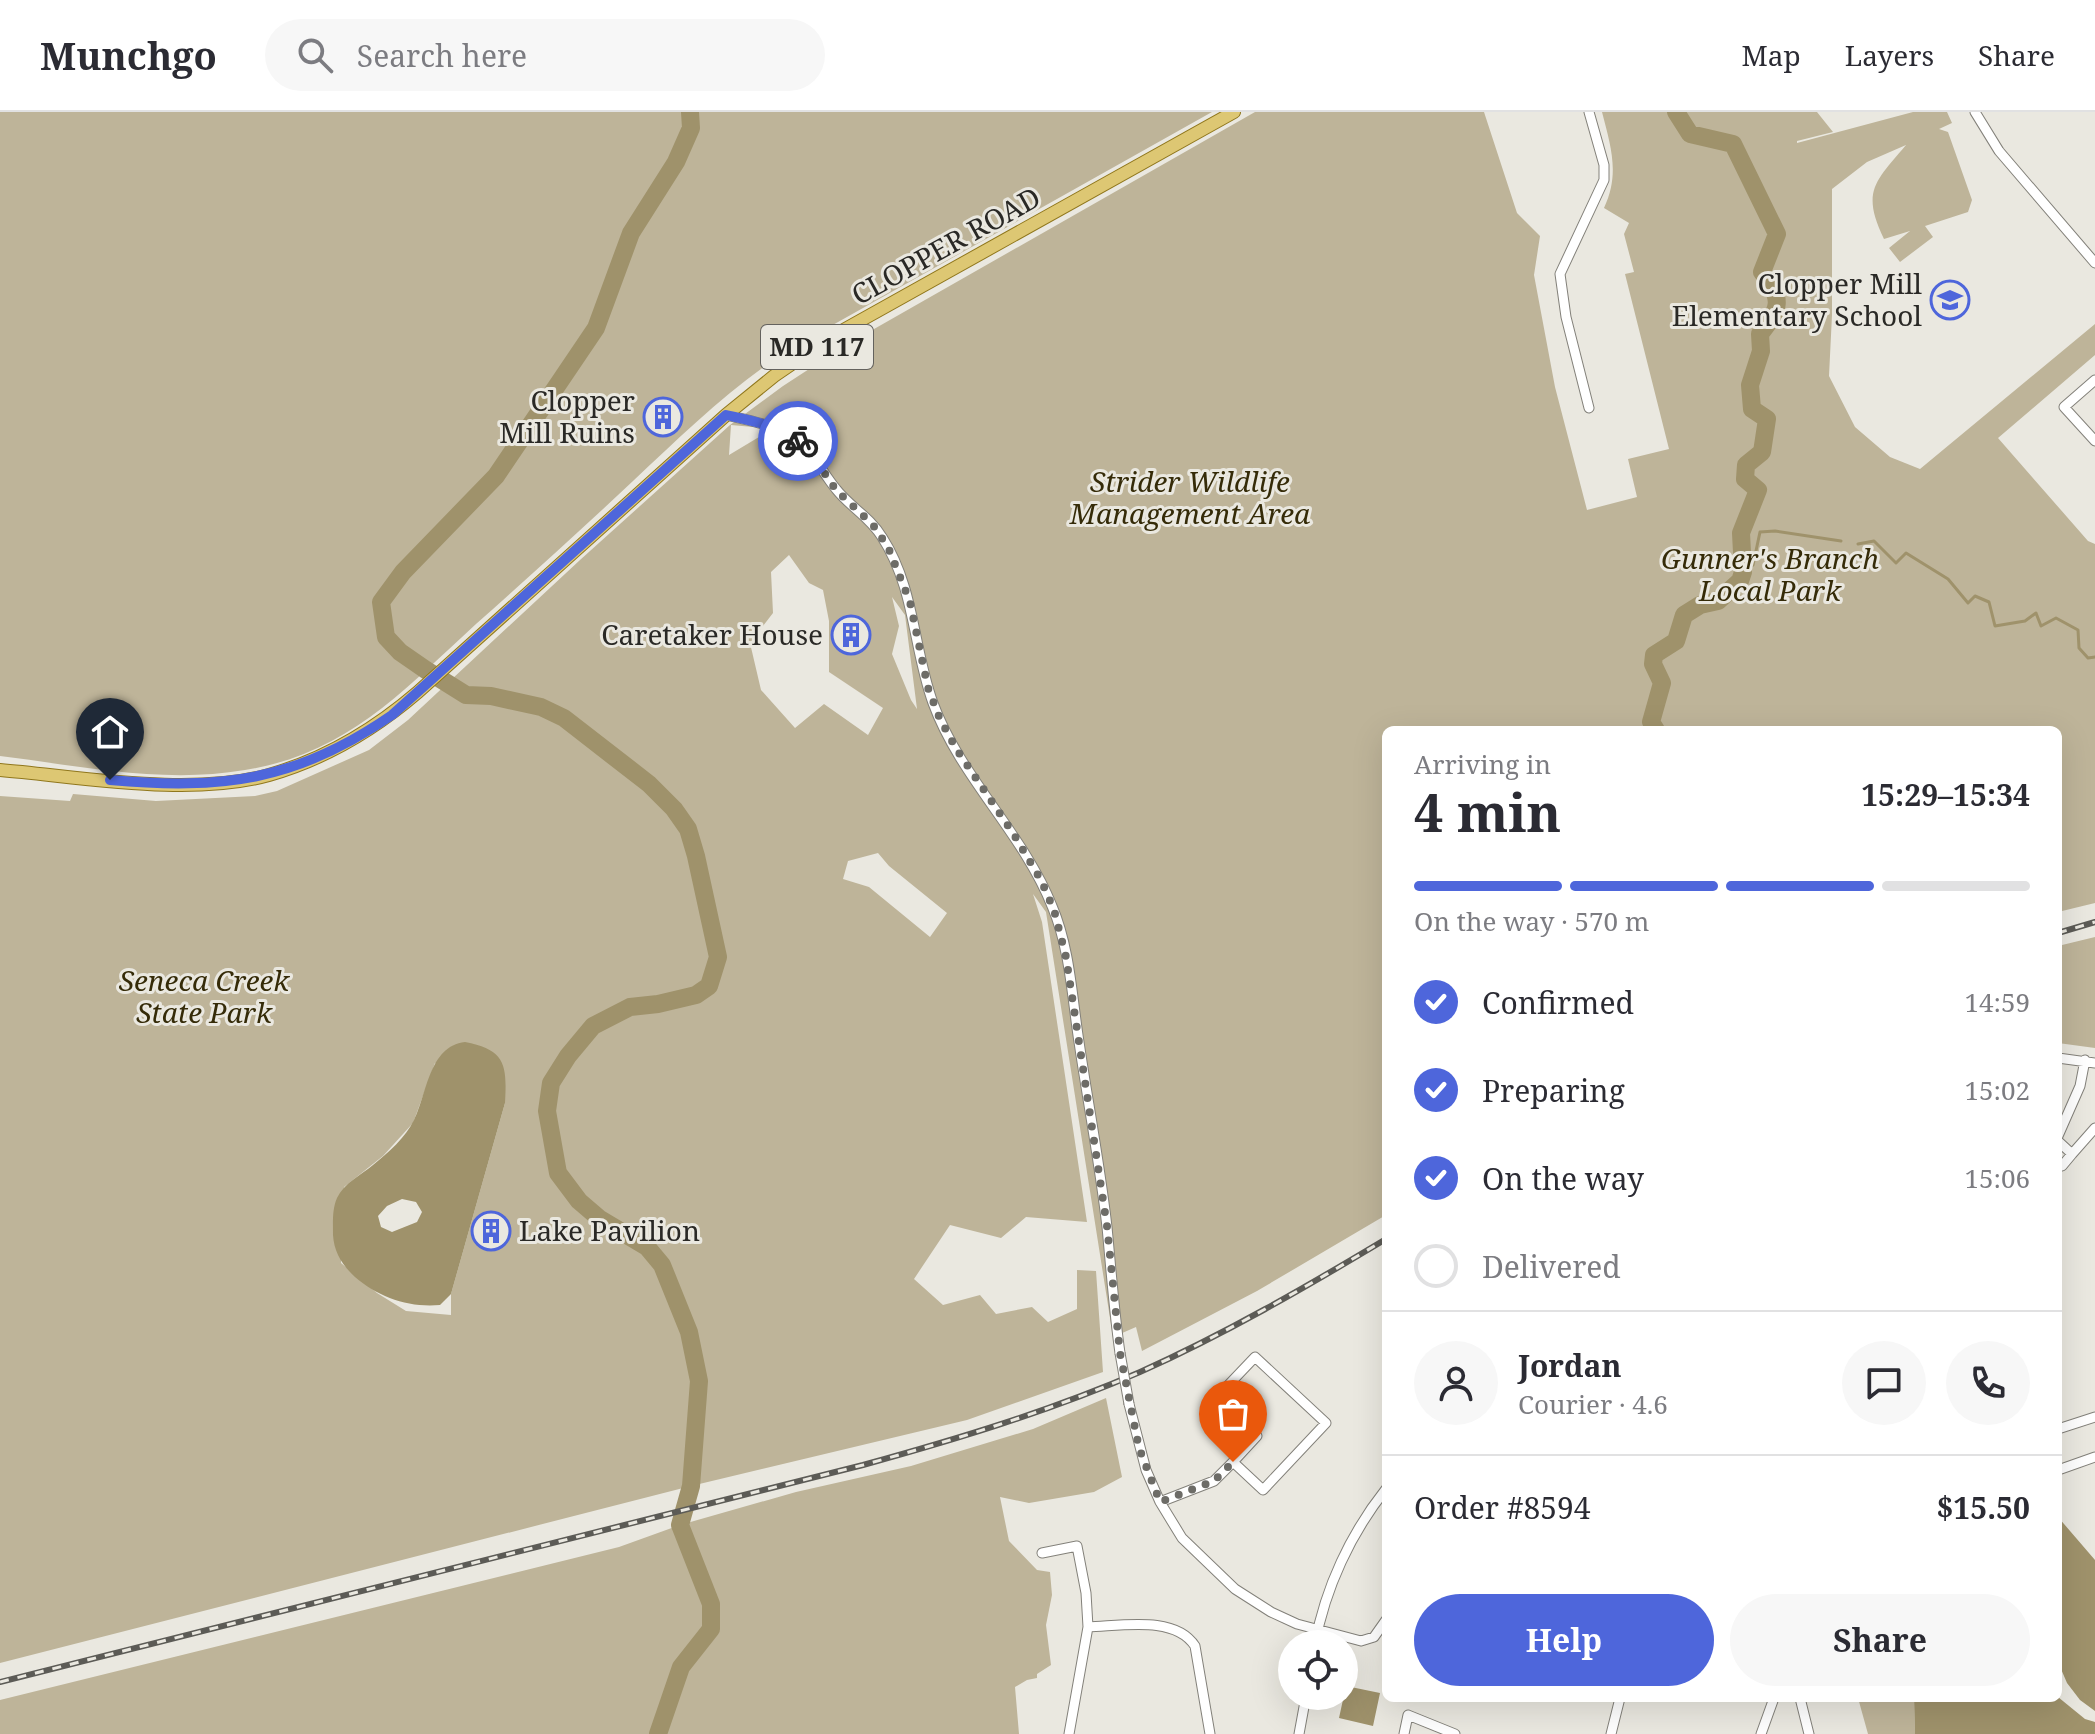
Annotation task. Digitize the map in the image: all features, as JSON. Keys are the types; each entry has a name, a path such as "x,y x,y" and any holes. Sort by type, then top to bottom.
{"main road":[{"name":"CLOPPER ROAD","path":"0,770 152,783 230,782 270,775 366,733 418,692 726,415 774,376 831,337 1234,112"}],"street":[{"path":"1589,112 1604,165 1604,180 1560,274 1566,317 1589,408"},
{"path":"1975,112 1999,151 2095,263"},
{"path":"2095,380 2064,407 2095,441"},
{"path":"726,415 767,424 808,449 836,490 865,515 881,535 902,578 928,688 940,719 957,750 1013,833 1041,880 1054,910 1066,957 1107,1226 1120,1353 1146,1470 1160,1502 1182,1538 1235,1589 1271,1612 1315,1630"},
{"path":"2062,1058 2090,1062 2062,1129"},
{"path":"2062,1166 2095,1128"},
{"path":"2062,1143 2072,1154"},
{"path":"1160,1502 1214,1481 1257,1436 1216,1398 1255,1357 1326,1423 1263,1490 1233,1462"},
{"path":"2062,1428 2095,1417"},
{"path":"2062,1469 2095,1457"},
{"path":"1317,1630 1349,1546 1382,1494"},
{"path":"1042,1553 1077,1546 1086,1593 1088,1627 1069,1734"},
{"path":"1088,1627 1153,1626 1178,1630 1189,1637 1195,1646 1210,1734"},
{"path":"1358,1640 1374,1637 1382,1627"},
{"path":"1611,1734 1619,1702"},
{"path":"1761,1734 1773,1702"},
{"path":"1801,1702 1809,1734"},
{"path":"1299,1734 1303,1710"},
{"path":"1404,1734 1408,1715 1455,1734"}],"green space":[{"path":"0,112 1212,112 769,363 689,428 372,716 314,750 281,762 245,770 184,775 122,772 0,756"},
{"path":"1255,112 1484,112 1517,213 1540,236 1534,275 1555,387 1587,510 1637,497 1628,459 1669,449 1625,274 1634,272 1624,234 1629,223 1604,208 1613,172 1602,112 1817,112 1833,132 1797,143 1913,112 1947,112 1952,123 1939,129 1948,132 1972,200 1968,212 1925,226 1933,237 1900,262 1889,248 1910,231 1884,239 1873,209 1873,198 1879,178 1906,145 1867,162 1832,189 1829,376 1855,427 1890,457 1920,469 2095,324 2095,355 1998,438 2088,541 2095,544 2095,903 2062,911 2062,726 1382,726 1382,1217 1257,1291 1142,1351 1136,1327 1113,1337 1046,912 1033,894 1042,922 1087,1222 1026,1217 1001,1238 950,1225 914,1279 943,1305 980,1295 996,1314 1032,1307 1048,1322 1077,1309 1077,1270 1096,1271 1103,1372 967,1420 691,1486 0,1663 0,796 70,801 73,794 156,801 255,796 277,791 369,750 408,720 730,425 846,345","holes":["731,425 774,429 781,439 764,434 729,455","789,555 809,583 823,590 829,621 829,672 883,708 868,735 824,704 795,728 761,690 750,643 773,613 771,572","892,597 905,615 917,709 892,654 899,626","878,853 889,866 947,913 930,937 869,887 843,879 848,861","435,1063 505,1103 451,1294 451,1315 406,1311 377,1293 341,1263 344,1187 383,1156 413,1123"]},
{"path":"2095,937 2095,1048 2062,1044 2062,945"},
{"path":"1106,1398 1122,1477 1094,1492 1029,1503 1000,1497 1009,1541 1037,1570 1050,1572 1052,1595 1046,1625 1051,1665 1037,1674 1037,1678 1015,1687 1019,1734 0,1734 0,1700 619,1547 680,1525 796,1492 911,1466 1033,1429"},
{"path":"1859,1702 1914,1702 1915,1734 1868,1734"}],"shaded area":[{"path":"465,1042 479,1045 496,1055 504,1069 505,1103 451,1294 440,1305 417,1305 384,1295 350,1272 335,1247 334,1211 337,1198 344,1188 385,1155 406,1133 436,1062 453,1045","holes":["402,1199 416,1202 422,1212 417,1222 392,1232 381,1227 378,1216 387,1206"]},
{"path":"2062,1522 2095,1560 2095,1711 2080,1700 2062,1671"},
{"path":"1358,1688 1380,1693 1373,1726 1339,1718 1341,1710 1358,1710"},
{"path":"2062,1700 2085,1719 2095,1722 2095,1734 1915,1734 1914,1702"}],"waterway":[{"path":"658,1734 681,1667 711,1629 711,1604 680,1525 691,1486 699,1381 689,1332 662,1265 647,1247 600,1219 579,1201 558,1173 547,1111 551,1083 593,1026 630,1007 696,995 709,986 718,957 696,856 688,829 674,809 649,784 564,718 541,707 491,696 466,695 400,652 386,637 381,602 403,572 496,476 596,328 631,233 676,162 691,128 690,112"},
{"path":"1654,726 1651,722 1662,683 1653,664 1654,655 1676,641 1684,615 1700,605 1718,601 1740,581 1743,572 1741,533 1758,490 1745,479 1746,465 1762,452 1767,419 1752,409 1750,385 1761,351 1760,334 1777,303 1774,289 1762,272 1777,234 1733,144 1690,134 1676,112"},
{"path":"1743,572 1753,565 1760,532 1775,531 1841,541"},
{"path":"1858,544 1874,541 1896,563 1906,553 1948,579 1968,603 1975,596 1989,602 1995,626 2025,621 2036,613 2041,626 2056,618 2078,630 2079,648 2088,658 2095,657"}],"railway":[{"path":"2062,932 2095,922"},
{"path":"0,1682 863,1465 1003,1423 1106,1386 1172,1357 1265,1309 1382,1241"}],"way so far":[{"path":"798,441 808,449 836,490 865,515 888,547 910,602 928,688 940,719 957,750 1013,833 1041,880 1054,910 1066,957 1107,1226 1120,1353 1139,1448 1154,1490 1160,1502 1214,1481 1233,1462"}],"place":[{"name":"Clopper Mill Elementary School","path":"1950,300"},
{"name":"Clopper Mill Ruins","path":"663,417"},
{"name":"Caretaker House","path":"851,635"},
{"name":"Lake Pavilion","path":"491,1231"}],"route":[{"path":"110,780 182,784 230,782 270,775 337,748 392,715 726,415 767,424 798,441"}],"park label":[{"name":"Strider Wildlife Management Area","path":"1190,498"},
{"name":"Gunner's Branch Local Park","path":"1770,575"},
{"name":"Seneca Creek State Park","path":"204,997"}]}
